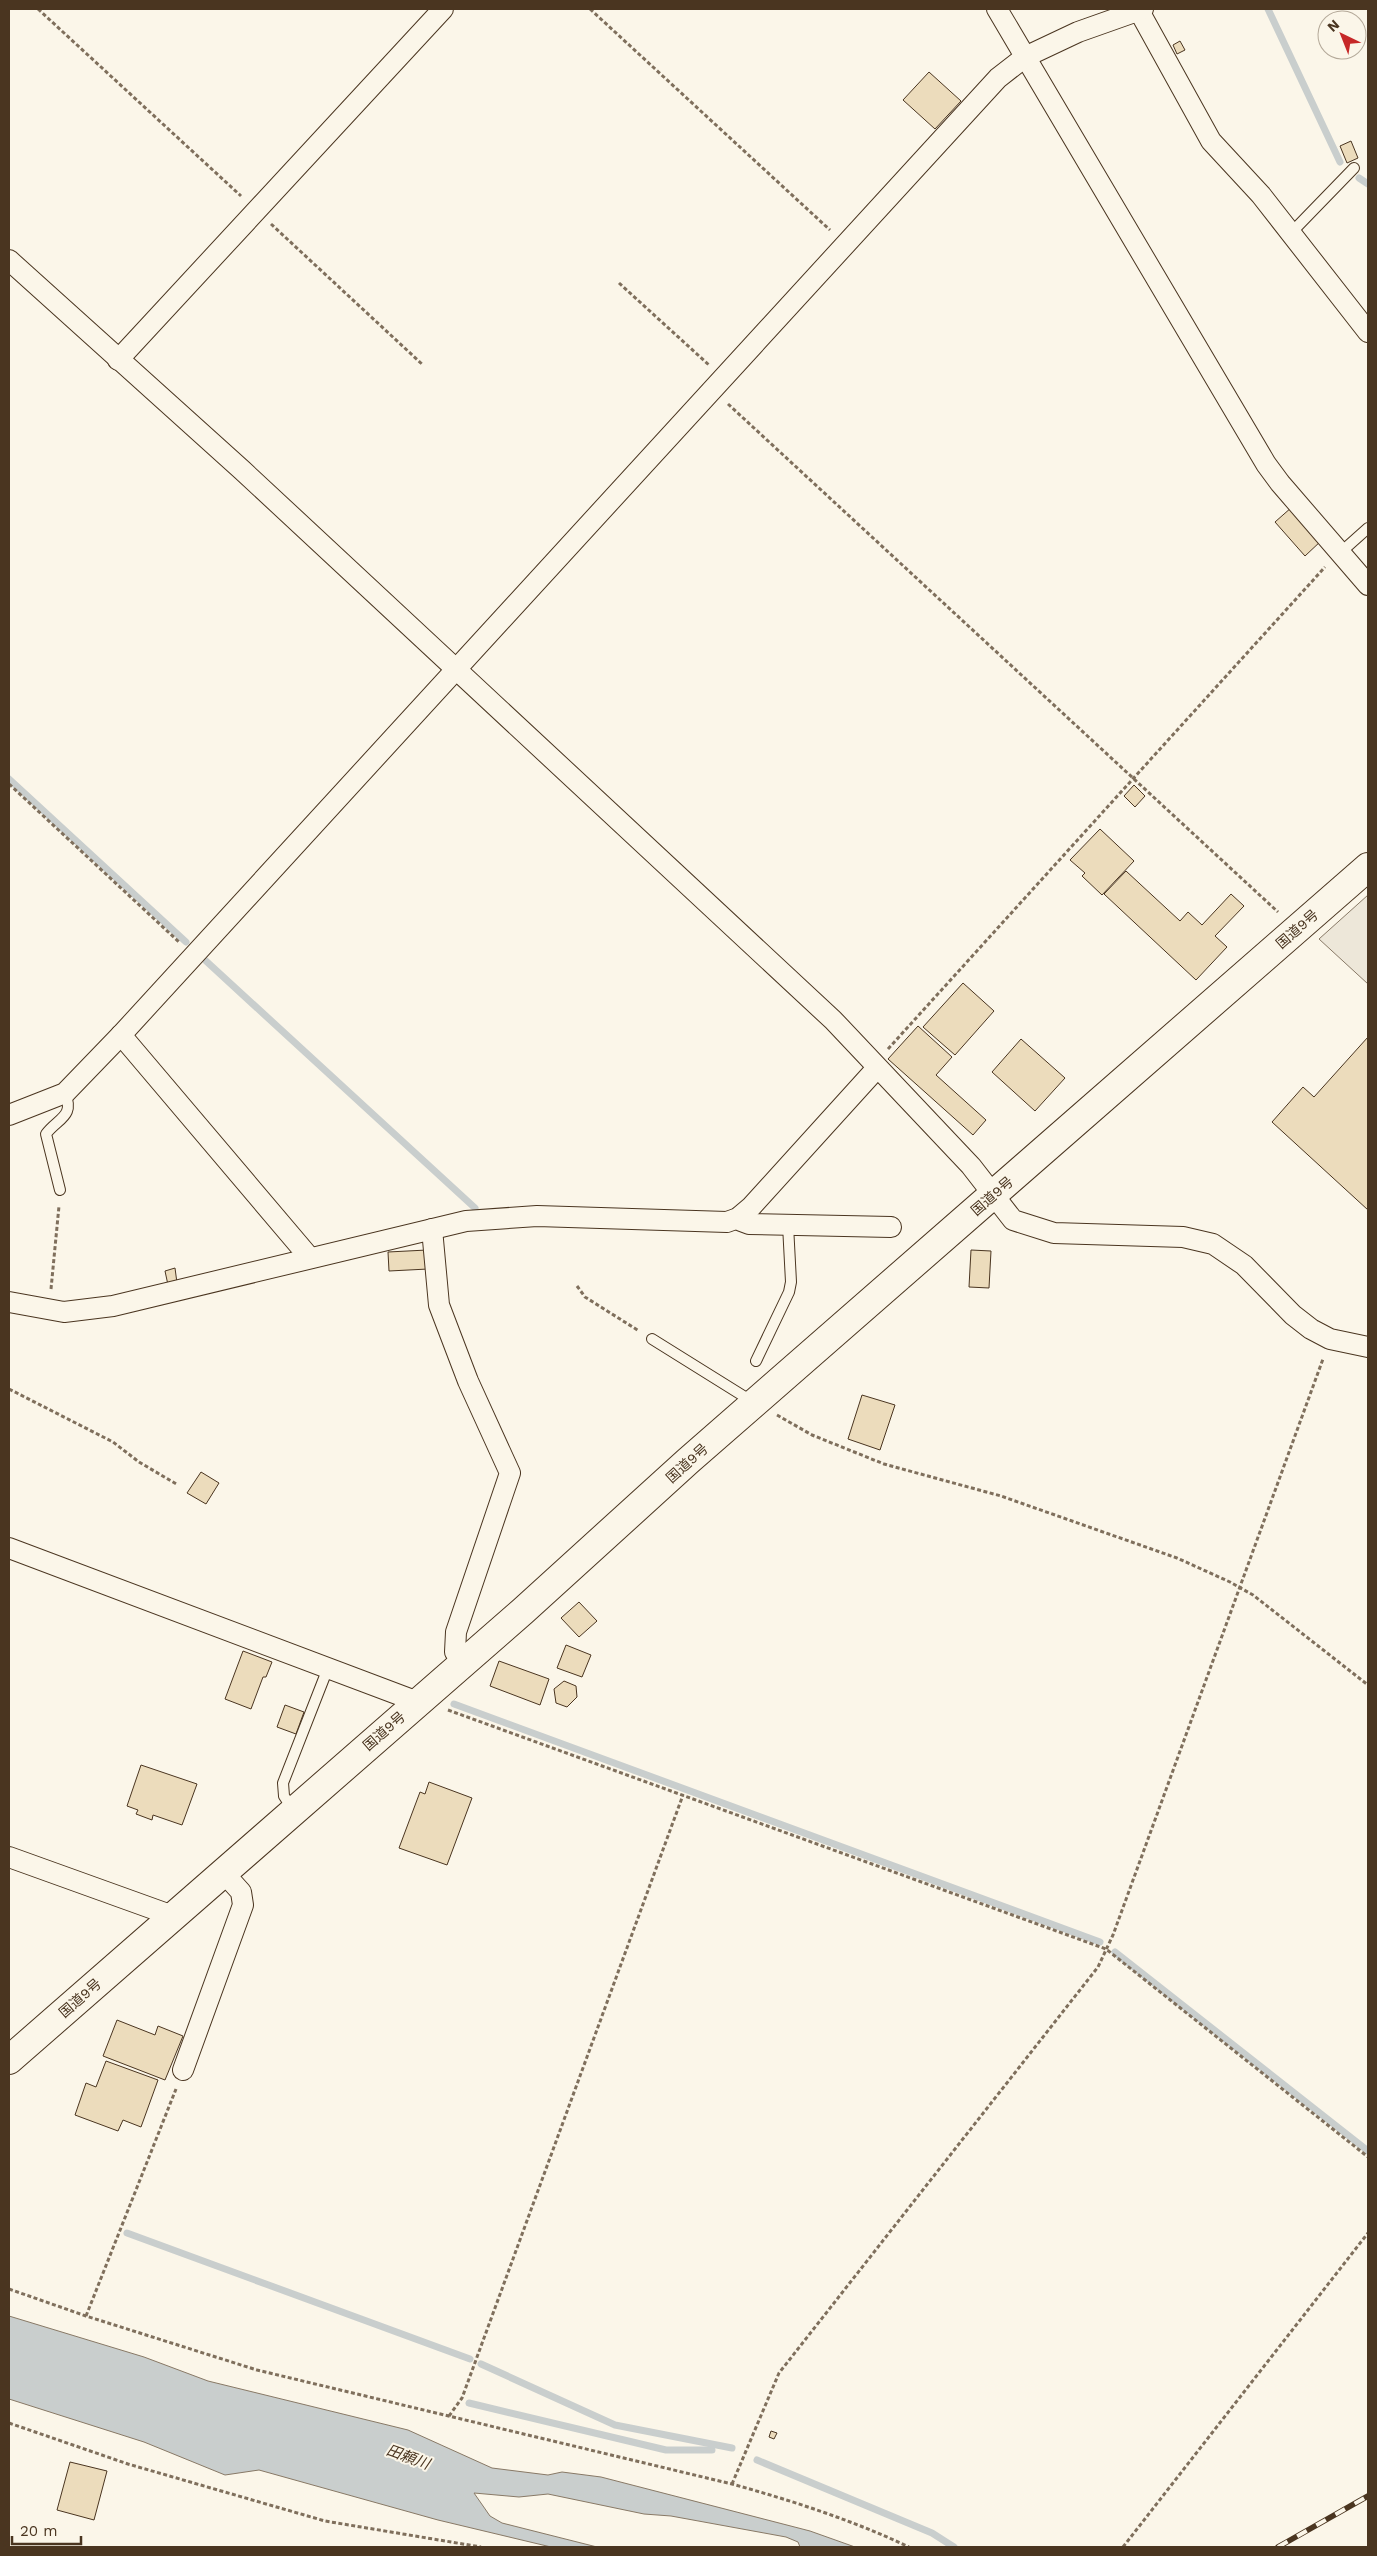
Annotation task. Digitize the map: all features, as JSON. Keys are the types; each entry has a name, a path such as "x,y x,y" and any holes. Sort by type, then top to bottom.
{"highway":[{"name":"国道9号","path":"9,2060 1368,867"}],"street":[{"path":"118,360 443,9"},
{"path":"997,9 1266,464 1280,483 1368,584"},
{"path":"9,1116 65,1093 122,1035 998,78 1026,56 1078,32 1140,9 1186,92 1210,141 1261,196 1368,332"},
{"path":"9,260 242,470 833,1020 971,1166 992,1196 1013,1220 1054,1233 1183,1237 1213,1244 1244,1265 1293,1315 1330,1339 1368,1347"},
{"path":"122,1035 310,1258"},
{"path":"9,1302 64,1312 113,1306 466,1221 537,1216 718,1222 738,1218 875,1066"},
{"path":"738,1218 744,1223 891,1227"},
{"path":"432,1229 439,1305 468,1380 510,1473 456,1632 455,1652 462,1663"},
{"path":"9,1548 418,1702"},
{"path":"9,1857 173,1916"},
{"path":"183,2070 243,1905 241,1892 224,1872"}],"lane":[{"path":"1291,233 1354,168"},
{"path":"1340,553 1368,528"},
{"path":"60,1190 46,1134 66,1114 69,1103 65,1093"},
{"path":"756,1361 789,1292 791,1282 788,1225"},
{"path":"652,1339 756,1403"},
{"path":"293,1811 284,1796 283,1783 328,1668"}],"path":[{"path":"38,9 422,365"},
{"path":"590,9 845,245"},
{"path":"619,283 718,384 1133,778 1274,908"},
{"path":"875,1066 1133,778 1340,553"},
{"path":"9,784 194,956"},
{"path":"49,1310 60,1190"},
{"path":"577,1286 585,1297 652,1339"},
{"path":"732,2484 779,2373 1098,1967 1113,1935 1330,1339"},
{"path":"9,1389 113,1442 139,1462 178,1485"},
{"path":"756,1403 812,1435 884,1464 1001,1496 1177,1558 1230,1582 1253,1595 1368,1685"},
{"path":"418,1702 447,1709 1106,1949 1368,2157"},
{"path":"448,2416 456,2409 462,2398 683,1796"},
{"path":"86,2316 183,2070"},
{"path":"1123,2547 1368,2232"},
{"path":"9,2289 86,2316 257,2370 732,2484 844,2519 909,2547"},
{"path":"9,2423 128,2464 325,2521 481,2547"}],"shaded area":[{"path":"1368,895 1368,984 1319,939"}],"water":[{"name":"田頼川","path":"9,2316 144,2357 208,2381 408,2430 492,2468 548,2475 562,2472 601,2477 810,2531 855,2547 800,2547 798,2542 786,2537 671,2516 644,2514 548,2494 519,2497 474,2493 490,2516 502,2523 597,2547 551,2547 438,2520 259,2470 225,2475 144,2442 9,2399"}],"building":[{"path":"1180,41 1185,50 1177,54 1173,45"},
{"path":"929,72 961,101 935,129 903,100"},
{"path":"1351,141 1358,158 1347,163 1340,146"},
{"path":"1292,507 1322,540 1305,556 1275,522"},
{"path":"1134,785 1145,796 1135,807 1124,796"},
{"path":"1100,829 1134,861 1102,895 1082,876 1085,873 1070,860"},
{"path":"1126,871 1180,921 1188,912 1202,925 1231,894 1244,906 1215,936 1227,947 1196,980 1104,894"},
{"path":"963,983 994,1011 955,1055 923,1027"},
{"path":"918,1026 952,1057 936,1075 986,1120 973,1135 888,1059"},
{"path":"1368,1037 1368,1210 1272,1122 1303,1087 1314,1097"},
{"path":"1021,1039 1065,1078 1035,1111 992,1072"},
{"path":"427,1250 428,1269 389,1271 388,1252"},
{"path":"971,1250 991,1251 989,1288 969,1287"},
{"path":"175,1268 177,1283 168,1285 165,1271"},
{"path":"862,1395 895,1405 880,1450 848,1439"},
{"path":"201,1472 219,1483 206,1504 187,1493"},
{"path":"579,1602 597,1621 579,1637 561,1618"},
{"path":"566,1645 591,1655 582,1677 557,1668"},
{"path":"243,1651 272,1662 266,1677 263,1677 251,1709 225,1699"},
{"path":"499,1661 549,1679 540,1705 490,1686"},
{"path":"564,1681 576,1686 577,1697 567,1707 556,1703 554,1689"},
{"path":"285,1705 304,1712 296,1734 277,1727"},
{"path":"141,1765 197,1784 182,1825 153,1815 152,1820 136,1814 138,1810 127,1806"},
{"path":"429,1782 472,1798 447,1865 399,1848 420,1792 425,1794"},
{"path":"117,2020 155,2035 158,2026 183,2036 165,2080 103,2056"},
{"path":"106,2061 158,2080 141,2127 123,2120 118,2131 75,2115 86,2083 96,2087"},
{"path":"771,2431 777,2433 774,2439 769,2437"},
{"path":"70,2462 107,2471 94,2520 57,2510"}],"waterway":[{"path":"1268,9 1340,162"},
{"path":"1359,178 1368,184"},
{"path":"9,779 186,942"},
{"path":"206,961 475,1208"},
{"path":"454,1704 1100,1942"},
{"path":"1115,1952 1368,2151"},
{"path":"127,2233 470,2359"},
{"path":"481,2364 615,2425 732,2448"},
{"path":"469,2403 666,2450 712,2450"},
{"path":"757,2460 932,2533 954,2547"}],"railway":[{"path":"1278,2547 1368,2496"}]}
